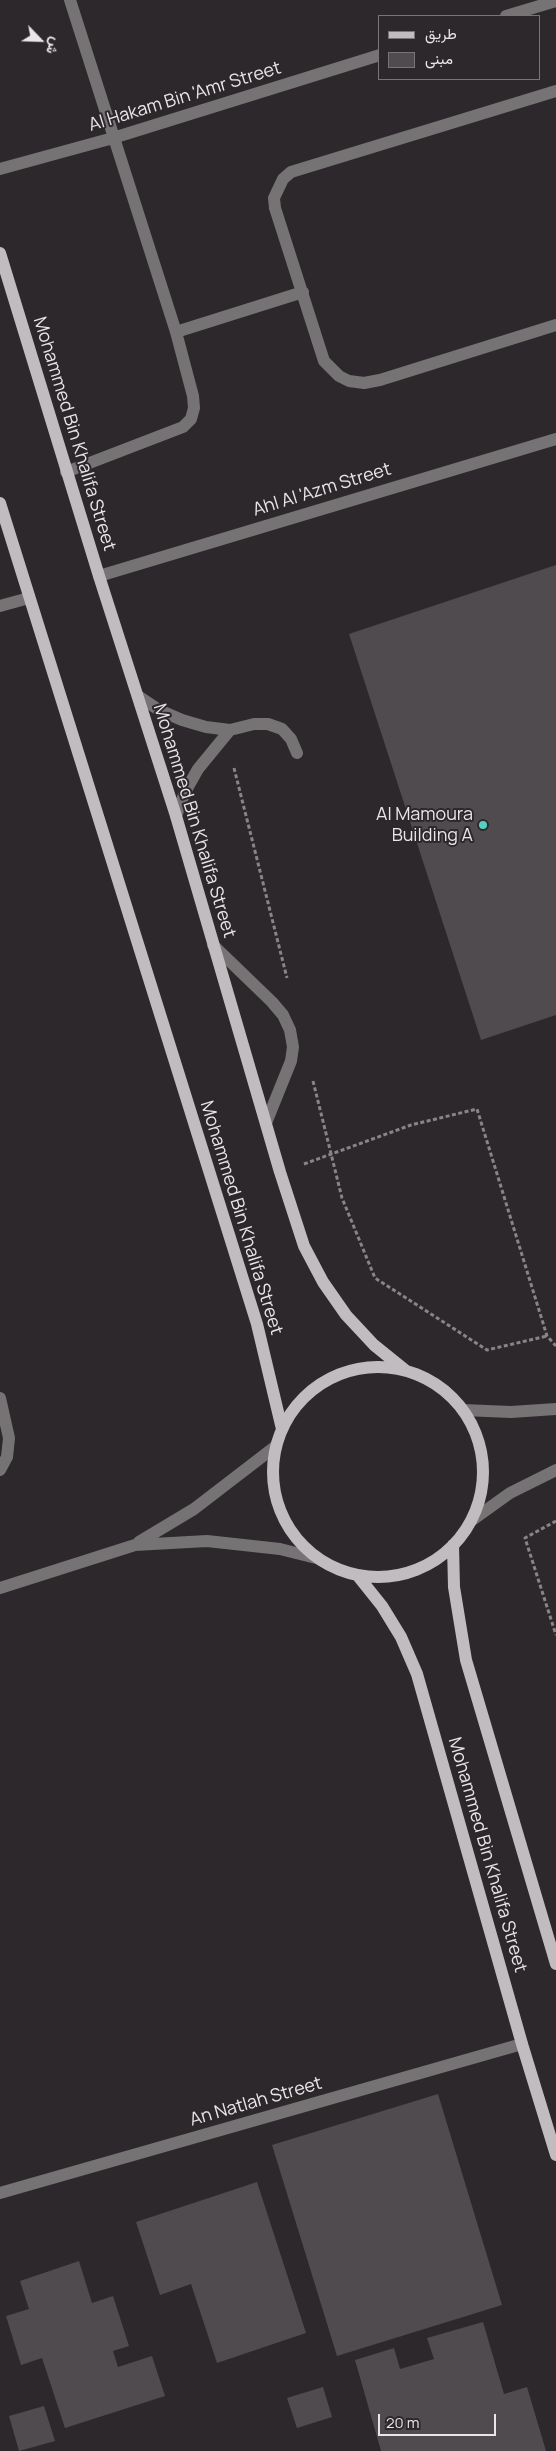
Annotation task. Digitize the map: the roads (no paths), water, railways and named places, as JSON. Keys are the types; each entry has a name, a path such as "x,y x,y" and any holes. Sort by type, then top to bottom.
{"main road":[{"name":"Mohammed Bin Khalifa Street","path":"0,252 66,472 176,816 280,1172 304,1246 323,1282 346,1315 374,1345 405,1370"},
{"name":"Mohammed Bin Khalifa Street","path":"0,503 257,1324 282,1429"},
{"path":"376,1366 405,1370 437,1384 463,1410 480,1445 482,1484 471,1522 453,1545 433,1562 410,1573 384,1577 358,1576 336,1569 316,1558 294,1535 279,1508 273,1477 276,1446 282,1429 298,1404 320,1384 347,1372 376,1366"},
{"name":"Mohammed Bin Khalifa Street","path":"453,1545 454,1587 466,1660 556,1964"},
{"name":"Mohammed Bin Khalifa Street","path":"358,1576 382,1606 401,1636 418,1674 522,2044 556,2155"}],"street":[{"path":"66,472 183,427 191,418 194,408 194,396 176,332 70,0"},
{"path":"509,15 556,1"},
{"name":"Al Hakam Bin 'Amr Street","path":"0,170 114,138 378,56"},
{"path":"556,91 291,172 282,179 274,198 275,208 324,360 339,376 349,381 364,383 380,380 556,325"},
{"path":"176,332 302,292"},
{"name":"Ahl Al 'Azm Street","path":"99,576 556,439"},
{"path":"0,606 29,598"},
{"path":"138,696 159,710 182,720 206,727 230,730 254,724 268,724 282,729 291,739 297,753"},
{"path":"176,816 185,792 198,769 230,730"},
{"path":"213,945 272,1002 283,1015 290,1030 293,1047 291,1061 266,1123"},
{"path":"0,1398 9,1438 7,1457 0,1470"},
{"path":"463,1410 511,1412 556,1409"},
{"path":"0,1588 135,1545 201,1504 276,1446"},
{"path":"471,1522 510,1493 556,1470"},
{"path":"135,1545 207,1541 280,1549 316,1558"},
{"name":"An Natlah Street","path":"0,2194 522,2044"}],"place":[{"name":"Al Mamoura Building A","path":"483,825"}]}
